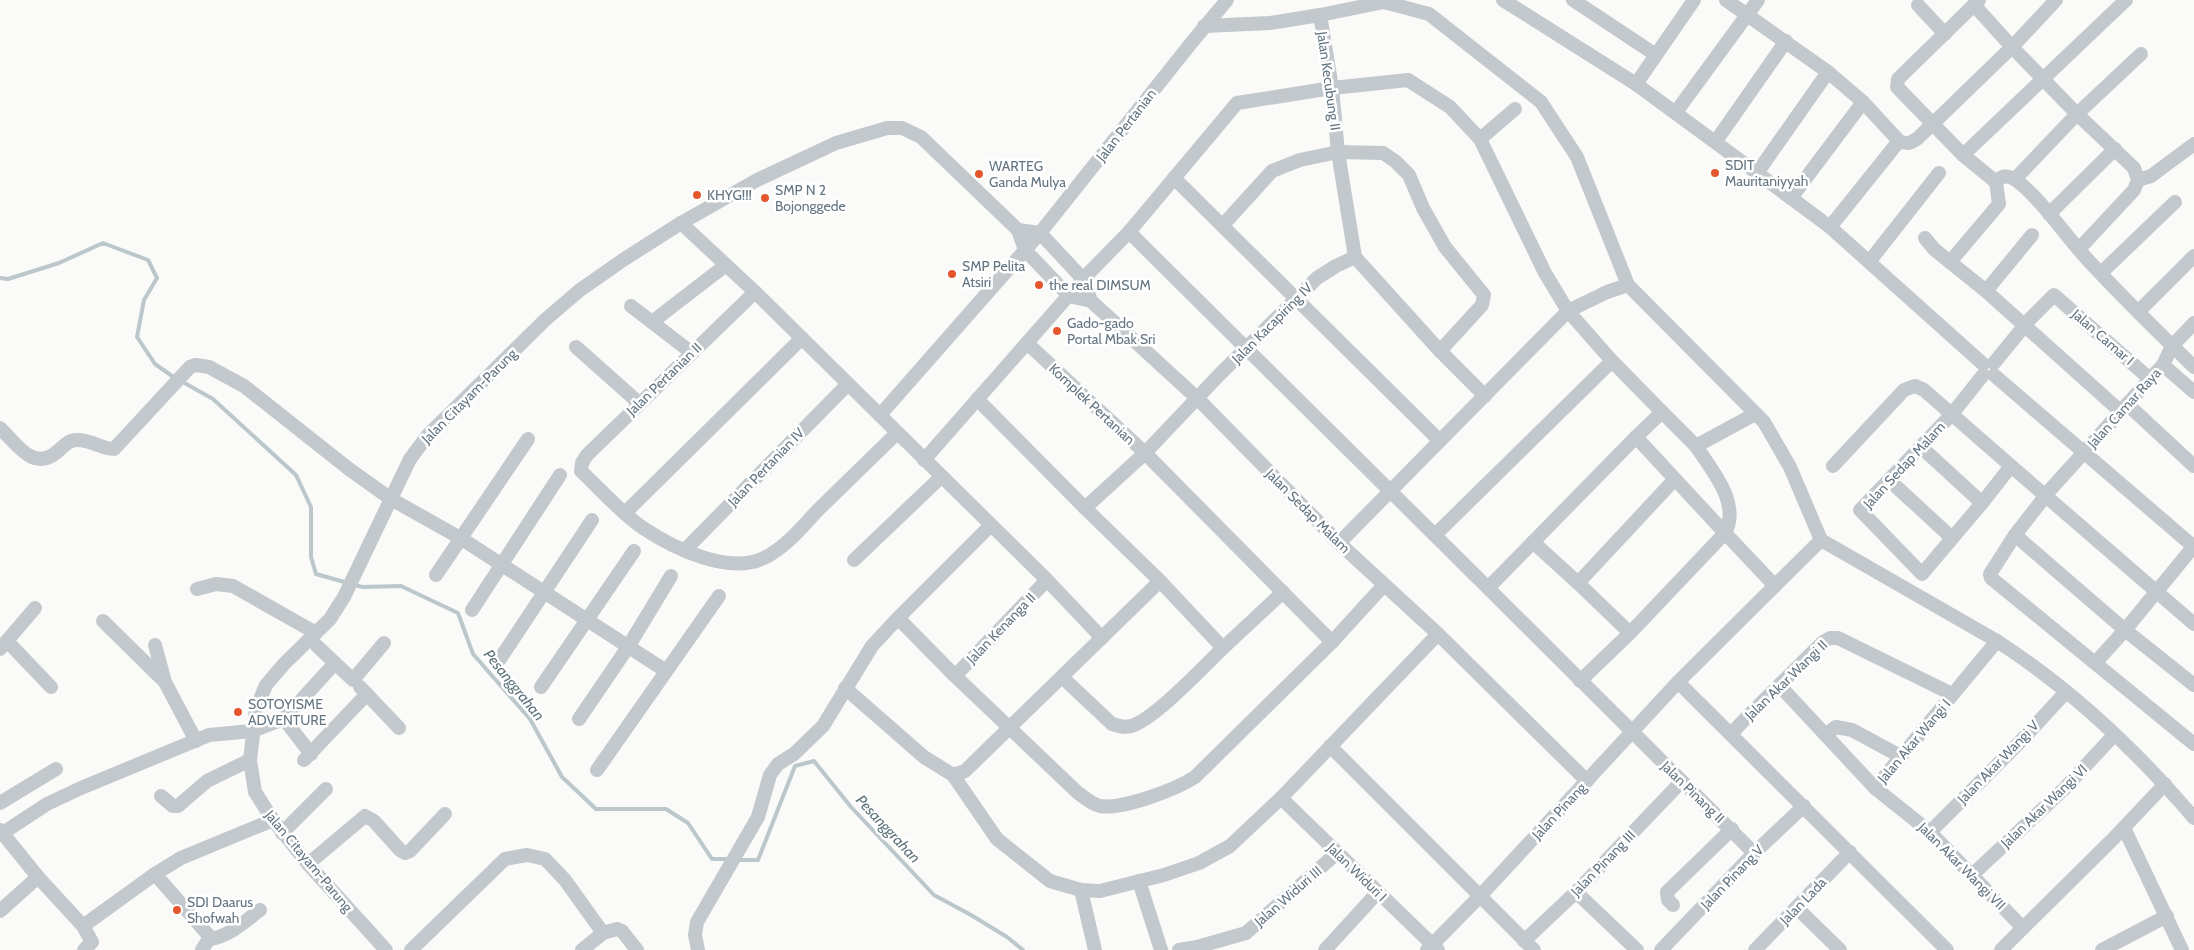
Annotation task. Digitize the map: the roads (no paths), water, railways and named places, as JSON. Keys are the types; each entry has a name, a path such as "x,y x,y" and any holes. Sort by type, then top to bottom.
{"street":[{"name":"Jalan Pertanian","path":"880,415 1040,233 1204,26 1227,0"},
{"path":"1504,0 1636,84 1716,141 1830,228 1988,369 2194,547 2096,662 2194,744"},
{"path":"1573,0 1656,55"},
{"path":"1636,84 1693,0"},
{"path":"1726,0 1746,16 1786,41 1828,72 1863,102 1899,141 1905,144 1912,143 1933,124 2012,47 2056,0"},
{"path":"1676,112 1758,0"},
{"path":"1963,155 2126,0"},
{"name":"Jalan Kecubung II","path":"1355,257 1338,152 1332,88 1320,15 1384,2 1428,14 1541,102 1577,157 1628,285 1764,422 1790,467 1821,540"},
{"path":"1950,262 1999,204 1996,182 1963,155 1933,124 1898,87 1898,79 1977,2 2012,47 2077,114 2134,168 2138,180 2134,190 2078,249"},
{"path":"1918,5 1945,34"},
{"path":"1204,26 1270,23 1320,15"},
{"path":"1716,141 1786,41"},
{"path":"2015,179 2077,114 2141,54"},
{"path":"1757,173 1828,72"},
{"path":"924,460 1083,279 1129,232 1237,103 1332,88 1408,80 1450,107 1480,139 1545,273 1568,311 1612,361 1696,446 1718,480 1731,511 1731,523 1725,533 1630,633 1580,681"},
{"path":"1792,198 1863,102"},
{"path":"1480,139 1515,109"},
{"name":"Jalan Citayam-Parung","path":"377,947 282,833 255,792 250,760 252,731 256,709 266,685 284,664 317,640 344,597 410,459 428,435 526,338 580,290 623,260 681,223 757,180 827,147 887,128 902,128 920,137 1018,230 1025,250"},
{"path":"1830,228 1899,141"},
{"path":"2138,180 2145,180 2194,144"},
{"path":"2049,214 2115,149"},
{"path":"1222,224 1272,172 1300,160 1338,152 1383,153 1403,167 1409,175 1423,208 1445,247 1484,295 1482,305 1440,351"},
{"path":"1869,262 1939,173"},
{"path":"1996,182 2006,176 2015,179 2049,214 2078,249 2194,367"},
{"path":"1174,178 1440,441"},
{"path":"2101,273 2175,202"},
{"path":"681,223 802,338 1102,638"},
{"path":"1018,230 1040,233"},
{"name":"Jalan Pinang II","path":"1129,232 1389,491 1436,535 1681,782 1732,829 1754,853"},
{"name":"Jalan Sedap Malam","path":"1040,233 1083,279 1091,301 1198,399 1339,543 1438,634 1587,781"},
{"path":"1986,291 2032,235"},
{"path":"1925,238 1934,249 2194,466"},
{"path":"1025,250 1069,296 1091,301"},
{"path":"2138,312 2194,256"},
{"path":"1355,257 1440,351 1485,396"},
{"name":"Jalan Kacapiring IV","path":"1198,399 1295,298 1317,278 1355,257"},
{"path":"652,322 726,265"},
{"path":"1339,543 1568,311 1607,292 1628,285"},
{"name":"Jalan Pertanian II","path":"625,513 582,471 582,463 587,455 639,403 755,292"},
{"name":"Jalan Sedap Malam","path":"1951,538 1922,574 1860,510 1952,414 2025,325 2051,296 2056,295"},
{"name":"Jalan Camar I","path":"2056,295 2150,379"},
{"path":"631,306 692,353"},
{"name":"Jalan Camar Raya","path":"2096,662 1991,578 1990,574 2015,535 2045,496 2163,365 2172,346 2194,324"},
{"path":"802,338 625,513 652,533 701,557 723,563 762,559 785,543 897,432"},
{"name":"Komplek Pertanian","path":"1027,343 1145,453 1198,399"},
{"path":"576,347 639,403"},
{"path":"1436,535 1612,361"},
{"path":"0,428 33,459 41,461 48,459 69,441 86,440 114,448 190,367 196,365 209,367 244,386 349,469 391,499 462,539 666,671"},
{"name":"Jalan Camar Raya","path":"2163,365 2194,392"},
{"name":"Jalan Pertanian IV","path":"685,550 848,384"},
{"path":"1833,466 1904,390 1915,386 1924,390 2194,624"},
{"path":"977,399 1160,581 1223,648"},
{"path":"1488,588 1662,412"},
{"path":"1696,446 1756,414"},
{"path":"1636,438 1776,586"},
{"path":"436,575 528,439"},
{"path":"1921,447 1982,503"},
{"path":"1085,508 1145,453 1332,642"},
{"path":"1889,480 1951,538 2011,466"},
{"path":"472,610 560,475"},
{"path":"854,560 941,477"},
{"path":"1578,583 1675,479"},
{"path":"500,660 592,520"},
{"path":"698,950 695,935 697,922 742,847 758,816 770,775 778,764 794,754 823,726 872,646 991,526"},
{"path":"2015,535 2125,630 2194,685"},
{"path":"1633,732 1678,682 1821,540 1997,641 2035,666 2114,735 2165,784 2194,818"},
{"path":"1533,542 1630,633"},
{"path":"541,687 634,551"},
{"path":"578,719 628,647 671,576"},
{"name":"Jalan Kenanga II","path":"954,676 1046,580"},
{"path":"953,775 965,771 1160,581"},
{"path":"197,589 216,584 233,586 317,640 335,663 399,728"},
{"path":"898,618 954,676 1077,792 1094,804 1103,807 1170,791 1195,776 1332,642 1384,585"},
{"path":"1062,677 1112,724 1122,727 1131,726 1154,713 1283,592"},
{"path":"597,770 718,596"},
{"path":"35,608 4,645 52,687"},
{"path":"103,621 165,682"},
{"path":"845,688 924,757 953,775 998,839 1050,881 1081,890 1100,891 1199,863 1230,846 1281,798 1438,634"},
{"name":"Jalan Akar Wangi II","path":"1731,734 1778,685 1830,638 1838,638 1952,694"},
{"name":"Jalan Akar Wangi I","path":"1875,788 1997,641"},
{"path":"353,680 384,643"},
{"path":"155,645 165,682 196,741"},
{"path":"84,950 92,942 83,926 1,833 63,796 209,735 224,732 252,731 284,719 335,663"},
{"path":"1678,682 1948,950"},
{"name":"Jalan Akar Wangi VII","path":"1778,685 1875,788 1930,832 2023,928"},
{"name":"Jalan Akar Wangi V","path":"1930,832 2018,744 2066,692"},
{"path":"284,719 307,757 367,694"},
{"path":"1825,735 1836,727 1852,730 1900,756"},
{"name":"Jalan Pinang","path":"1433,948 1633,732"},
{"name":"Jalan Akar Wangi VI","path":"1972,874 2064,788 2114,735"},
{"path":"1330,746 1483,893 1529,945"},
{"path":"161,796 173,806 178,806 207,781 250,760"},
{"path":"0,803 56,769"},
{"name":"Jalan Pinang III","path":"1529,945 1576,892 1681,782"},
{"path":"2001,950 2124,828 2165,784"},
{"path":"282,833 326,789"},
{"name":"Jalan Widuri I","path":"1281,798 1433,948"},
{"name":"Jalan Pinang V","path":"1661,950 1754,853 1804,806"},
{"path":"308,864 365,816 374,821 400,850 405,853 410,851 445,814"},
{"path":"83,926 155,874 181,858 272,820"},
{"path":"2124,828 2182,950"},
{"path":"1673,905 1668,900 1667,892 1732,829"},
{"name":"Jalan Lada","path":"1755,950 1850,852"},
{"name":"Jalan Widuri III","path":"1179,950 1197,948 1246,933 1337,853"},
{"path":"410,950 505,859 527,855 545,859 564,880 603,933"},
{"path":"155,874 206,945 231,932 260,910"},
{"path":"0,910 38,877"},
{"path":"1139,881 1161,950"},
{"path":"1081,890 1095,950"},
{"path":"1324,950 1378,892"},
{"path":"1576,892 1637,950"},
{"path":"1797,908 1840,950"},
{"path":"2102,950 2167,916"},
{"path":"582,950 603,933 617,929 622,931 638,950"}],"waterway":[{"name":"Pesanggrahan","path":"0,278 8,279 59,263 103,243 148,260 157,278 144,300 137,337 155,364 175,378"},
{"name":"Pesanggrahan","path":"181,381 213,399 296,475 311,507 311,557 316,574 362,587 401,586 458,613 473,654 530,719 562,777 596,809 666,809 688,823 712,859 729,859"},
{"name":"Pesanggrahan","path":"738,860 758,860 795,766 814,761 851,807 934,895 1007,937 1023,950"}],"place":[{"name":"SDIT Mauritaniyyah","path":"1715,173"},
{"name":"WARTEG Ganda Mulya","path":"979,174"},
{"name":"KHYG!!!","path":"697,195"},
{"name":"SMP N 2 Bojonggede","path":"765,198"},
{"name":"SMP Pelita Atsiri","path":"952,274"},
{"name":"the real DIMSUM","path":"1039,285"},
{"name":"Gado-gado Portal Mbak Sri","path":"1057,331"},
{"name":"SOTOYISME ADVENTURE","path":"238,712"},
{"name":"SDI Daarus Shofwah","path":"177,910"}]}
